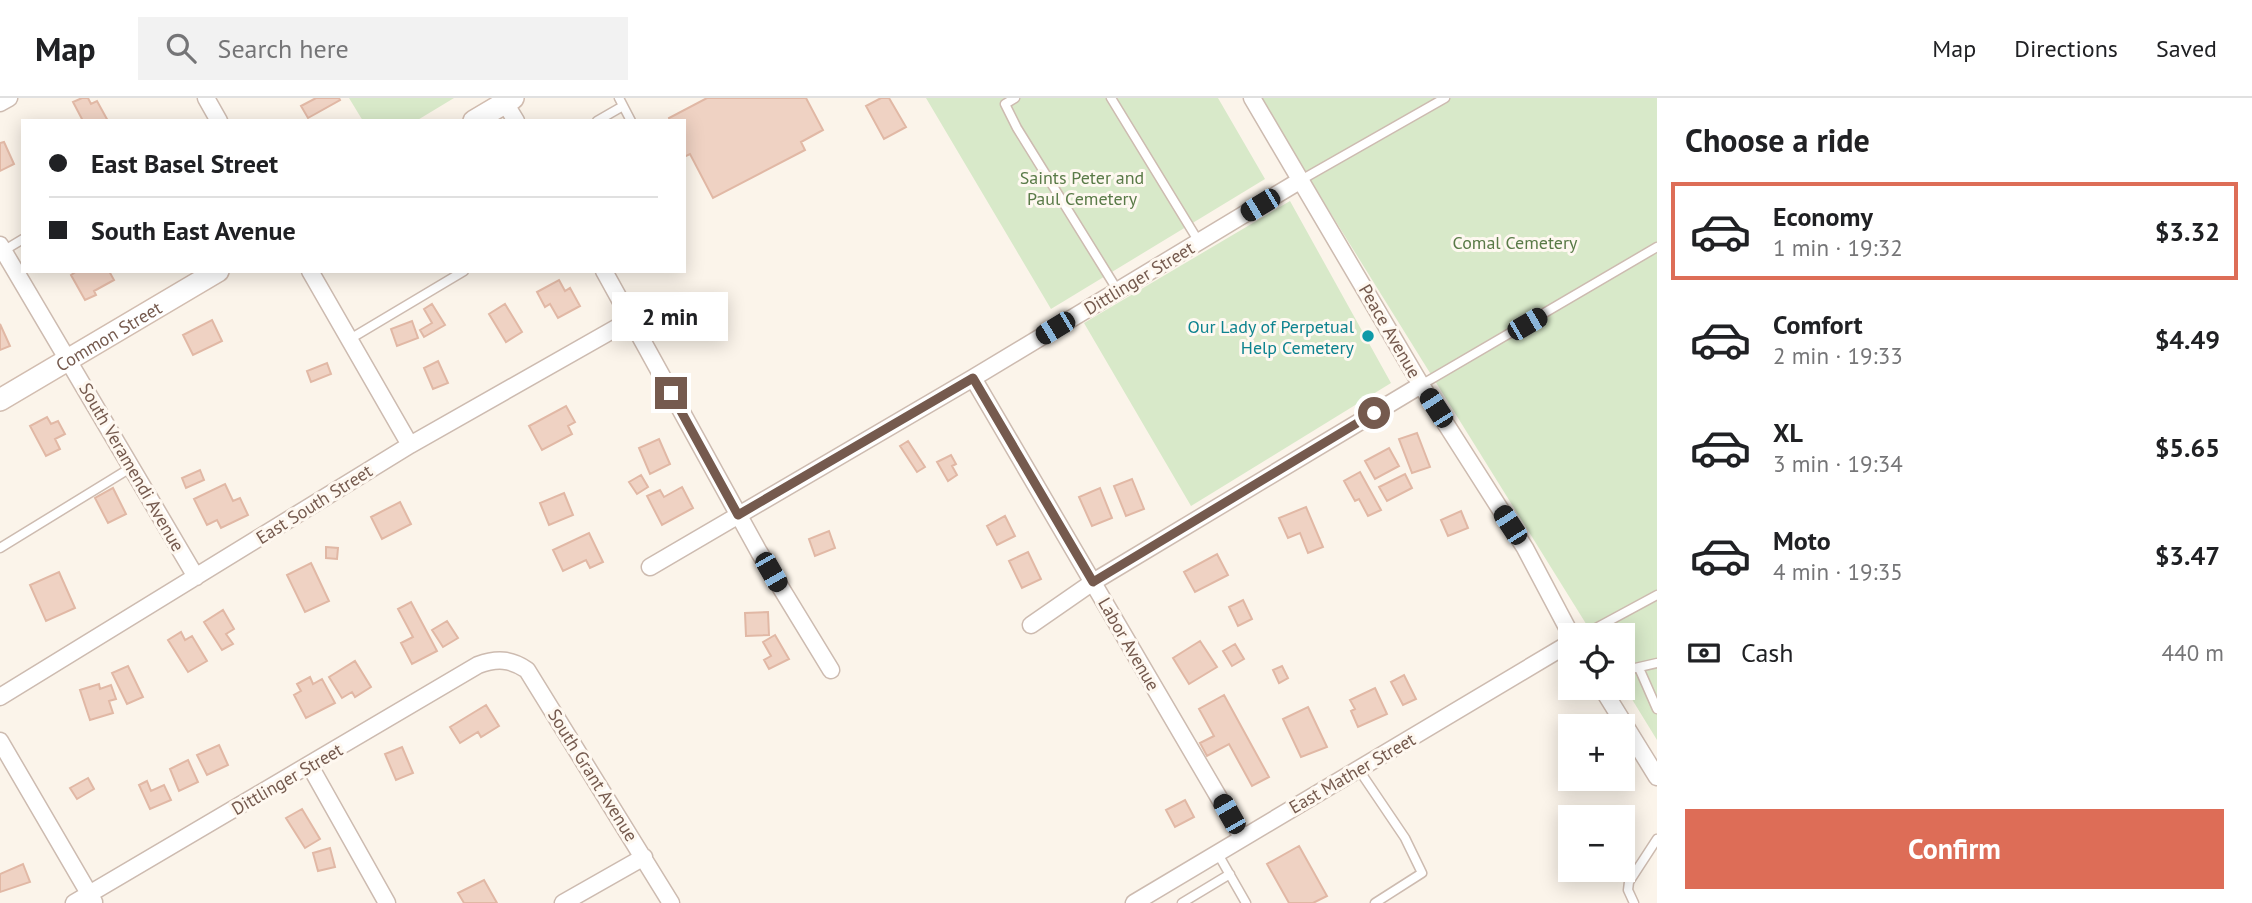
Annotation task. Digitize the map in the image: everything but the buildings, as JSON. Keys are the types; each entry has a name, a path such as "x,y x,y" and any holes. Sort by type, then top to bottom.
{"main road":[{"path":"478,119 509,105"},
{"name":"Common Street","path":"0,400 215,273"}],"street":[{"path":"0,103 9,98"},
{"path":"206,98 217,119"},
{"name":"Peace Avenue","path":"1252,98 1421,385 1525,548 1565,623"},
{"name":"Dittlinger Street","path":"650,567 973,378 1301,180"},
{"name":"South Veramendi Avenue","path":"1,249 69,358 196,577"},
{"path":"311,273 410,445"},
{"path":"605,273 738,515 831,670"},
{"name":"East South Street","path":"0,697 410,445 632,320"},
{"name":"Labor Avenue","path":"973,378 1242,837"},
{"path":"1031,625 1093,582 1421,385"},
{"name":"East Mather Street","path":"1134,903 1558,650"},
{"name":"Dittlinger Street","path":"74,903 92,898 478,665 503,660"},
{"name":"South Grant Avenue","path":"503,660 516,662 527,670 671,903"},
{"path":"1609,700 1657,777"},
{"path":"0,741 92,898"},
{"path":"310,766 387,903"},
{"path":"563,903 644,857"}],"lane":[{"path":"1016,98 1003,101 1118,291"},
{"path":"1111,98 1199,242"},
{"path":"1301,180 1445,98"},
{"path":"600,119 621,102 631,119"},
{"path":"1,249 21,240"},
{"path":"1421,385 1657,247"},
{"path":"349,340 461,273"},
{"path":"0,548 132,467"},
{"path":"1605,623 1657,595"},
{"path":"1635,669 1657,663"},
{"path":"1639,668 1657,709"},
{"path":"1359,770 1405,838 1422,873 1375,903"},
{"path":"1634,903 1628,890 1629,882 1657,840"},
{"path":"1218,854 1247,903"},
{"path":"1182,903 1230,874"}],"green space":[{"path":"349,98 454,98 419,119 362,119"},
{"name":"Saints Peter and Paul Cemetery","path":"926,98 1218,98 1265,179 1051,309"},
{"name":"Comal Cemetery","path":"1259,98 1657,98 1657,740 1632,700 1635,700 1635,623 1586,623"},
{"path":"1290,201 1391,383 1191,506 1084,323"}],"place":[{"name":"Our Lady of Perpetual Help Cemetery","path":"1368,336"}],"route":[{"path":"671,393 738,515 973,378 1093,582 1374,413"}]}
